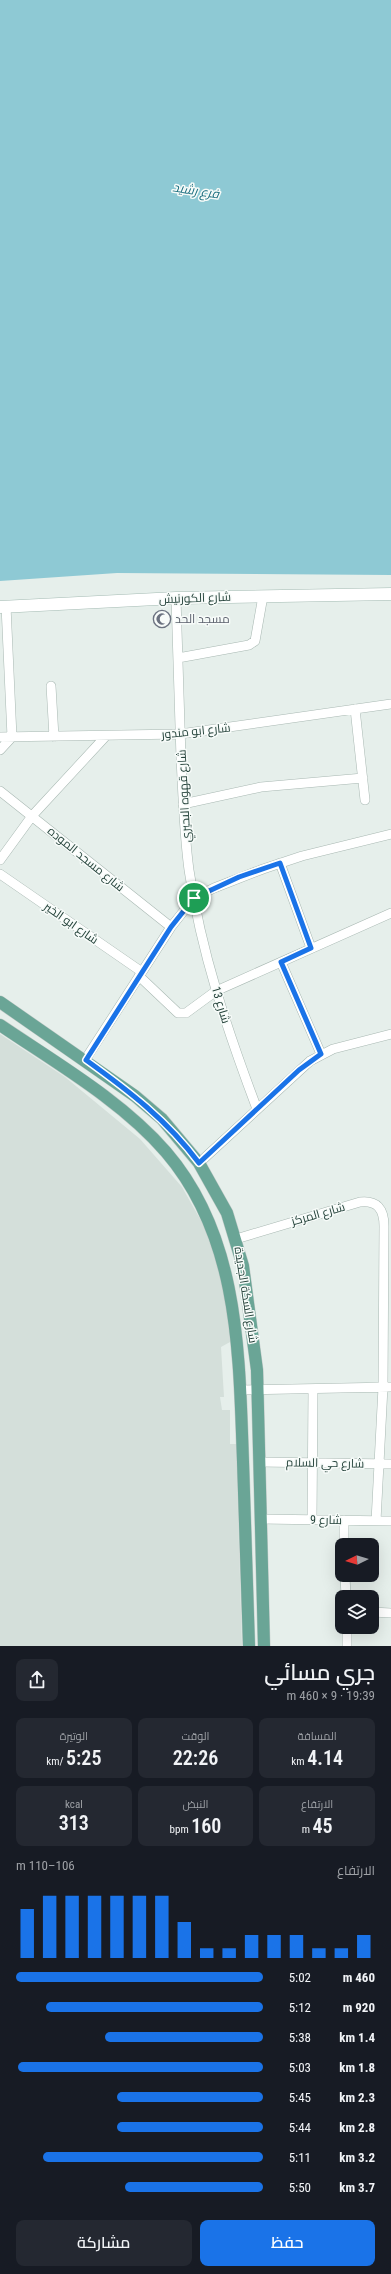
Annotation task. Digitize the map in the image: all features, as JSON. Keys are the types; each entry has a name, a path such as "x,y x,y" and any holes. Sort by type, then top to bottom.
{"main road":[{"name":"شارع الكورنيش","path":"3,606 176,598 391,594"},
{"name":"شارع السكة الجديدة","path":"0,1002 86,1060 153,1111 175,1132 199,1163 217,1193 236,1239 248,1294 258,1390 264,1646"},
{"name":"شارع السكة الجديدة","path":"0,1025 124,1111 166,1152 190,1184 212,1227 226,1273 240,1390 249,1646"}],"street":[{"path":"178,658 249,645 255,641 263,596"},
{"name":"شارع قهوه البحيري","path":"176,598 183,804 185,836 194,898"},
{"path":"0,750 12,737 3,606"},
{"path":"51,686 54,737"},
{"name":"شارع ابو مندور","path":"0,736 105,737 180,734 391,704"},
{"path":"355,709 365,800"},
{"path":"0,860 32,816 105,737"},
{"path":"183,804 261,787 363,778"},
{"name":"شارع مسجد الموده","path":"0,791 171,927"},
{"path":"86,1060 171,927 194,898 239,877 280,863 391,834"},
{"path":"280,863 311,948"},
{"name":"شارع ابو الخير","path":"0,874 141,974 178,1013 182,1014 216,991"},
{"name":"شارع 13","path":"194,898 216,991 235,1050 257,1109"},
{"path":"216,991 391,913"},
{"path":"281,962 321,1054"},
{"path":"199,1163 299,1070 321,1054 345,1045 391,1034"},
{"name":"شارع المركز","path":"236,1239 294,1221 368,1201 376,1204 382,1209 384,1226 387,1387"},
{"path":"240,1390 313,1390 387,1387 378,1464 376,1520"},
{"path":"312,1520 313,1390"},
{"name":"شارع حي السلام","path":"260,1462 391,1464"},
{"name":"شارع 9","path":"261,1520 391,1521"},
{"path":"344,1520 344,1538"},
{"path":"379,1612 391,1613"},
{"path":"347,1634 347,1646"}],"shaded area":[{"path":"0,1034 65,1077 140,1139 182,1187 204,1226 218,1266 226,1302 230,1342 221,1347 224,1397 220,1397 222,1410 230,1410 230,1444 236,1444 242,1646 0,1646"}],"water":[{"name":"فرع رشيد","path":"0,0 391,0 391,575 117,573 0,581"}],"place":[{"name":"مسجد الحد","path":"162,619"}],"route":[{"path":"280,863 311,948 281,962 321,1054 299,1070 199,1163 175,1132 149,1107 86,1060 171,927 194,898 239,877 280,863"}]}
